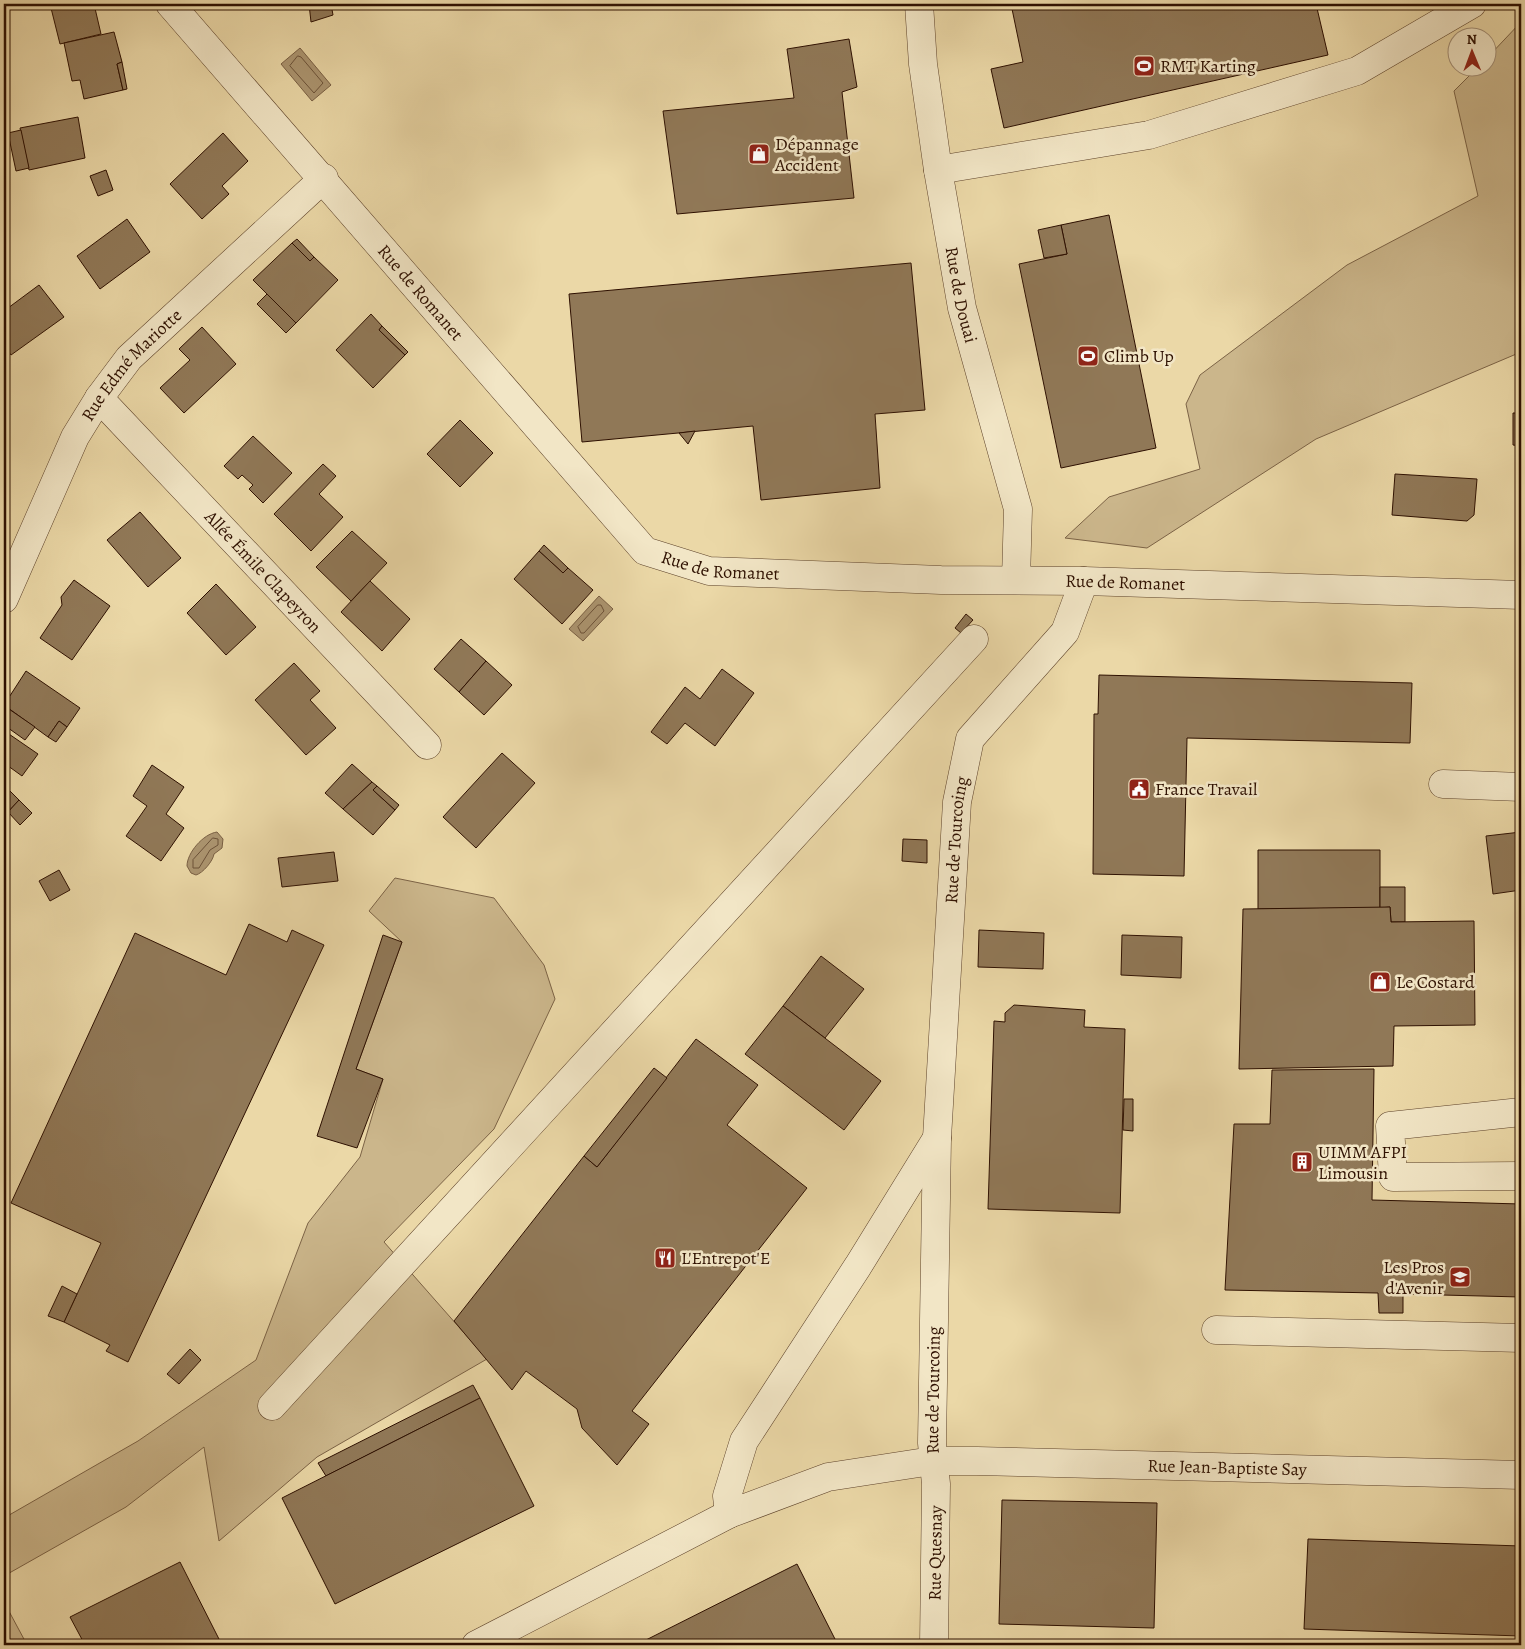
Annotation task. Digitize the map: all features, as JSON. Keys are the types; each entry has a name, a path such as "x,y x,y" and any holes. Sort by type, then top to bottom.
{"street":[{"name":"Rue de Romanet","path":"170,4 324,178 645,551 709,571 941,580 1084,581 1521,595"},
{"name":"Rue de Douai","path":"919,4 923,64 938,170 962,308 1018,509 1016,580"},
{"path":"938,170 1149,134 1357,71 1472,4"},
{"name":"Rue Edmé Mariotte","path":"4,598 75,437 99,398 129,358 324,178"},
{"name":"Allée Émile Clapeyron","path":"99,398 427,745"},
{"name":"Rue de Tourcoing","path":"476,1645 729,1514 828,1477 932,1461 937,1138 957,802 970,739 1065,632 1084,581"},
{"path":"272,1406 974,639"},
{"path":"1443,784 1521,787"},
{"path":"1521,1112 1390,1126 1393,1177 1521,1176"},
{"name":"Rue de Tourcoing","path":"729,1514 727,1496 744,1441 858,1266 937,1138"},
{"path":"1216,1330 1521,1338"},
{"name":"Rue Jean-Baptiste Say","path":"932,1461 976,1460 1521,1475"},
{"name":"Rue Quesnay","path":"932,1461 936,1484 934,1645"}],"shaded area":[{"path":"1521,22 1521,352 1316,439 1147,548 1065,538 1109,497 1200,469 1186,404 1200,375 1347,265 1478,196 1454,91 1467,78 1498,78 1498,46"},
{"path":"395,878 494,898 544,965 555,999 494,1129 384,1242 487,1359 317,1457 219,1541 204,1447 126,1507 4,1576 4,1518 138,1441 256,1360 308,1223 360,1157 383,1079 356,1069 402,942 369,911"},
{"path":"4,1602 25,1641 4,1645"}],"water":[{"path":"300,48 331,85 312,101 281,64"},
{"path":"599,596 613,609 583,641 569,629"},
{"path":"217,832 223,839 222,848 214,854 210,863 202,872 196,875 191,873 187,866 193,850 206,836"}],"building":[{"path":"50,4 94,4 101,34 60,44"},
{"path":"309,4 331,4 333,15 311,22"},
{"name":"RMT Karting","path":"1011,4 1316,4 1328,55 1004,128 991,69 1023,62"},
{"path":"114,32 122,62 117,64 123,90 84,99 80,80 72,81 64,43"},
{"name":"Dépannage Accident","path":"849,39 857,87 842,92 854,198 677,214 663,111 794,98 787,49"},
{"path":"122,62 127,89 123,90 117,64"},
{"path":"78,117 85,158 29,170 20,128"},
{"path":"21,130 29,168 16,171 8,133"},
{"path":"223,133 248,161 222,186 229,194 202,219 170,184"},
{"path":"106,170 113,190 98,196 90,176"},
{"name":"Climb Up","path":"1109,215 1156,448 1061,468 1019,264 1067,254 1061,225"},
{"path":"127,219 150,252 100,289 77,256"},
{"path":"1061,225 1067,254 1044,258 1038,230"},
{"path":"297,239 314,257 310,261 292,243"},
{"path":"292,243 310,261 314,257 338,280 296,323 253,280"},
{"path":"911,263 925,410 875,414 880,488 761,500 753,426 582,442 569,294"},
{"path":"39,285 64,317 11,355 4,345 4,311"},
{"path":"267,294 296,323 286,333 257,304"},
{"path":"371,314 382,326 379,330 405,355 373,388 336,350"},
{"path":"382,326 408,352 405,355 379,330"},
{"path":"202,327 236,364 184,413 160,388 190,360 179,349"},
{"path":"1513,413 1521,413 1521,446 1513,445"},
{"path":"460,420 493,453 460,487 427,454"},
{"path":"695,431 688,444 679,433"},
{"path":"253,436 292,473 263,503 249,489 253,485 242,475 238,479 224,466"},
{"path":"323,464 336,476 319,494 343,517 311,551 274,514"},
{"path":"1395,474 1477,479 1474,515 1467,521 1392,515"},
{"path":"140,512 181,558 148,587 107,540"},
{"path":"352,531 387,563 351,601 316,567"},
{"path":"544,545 568,568 563,573 539,551"},
{"path":"539,551 563,573 568,568 593,590 562,624 514,579"},
{"path":"74,580 110,606 72,660 40,638 62,605 61,597"},
{"path":"370,581 410,619 382,651 341,612"},
{"path":"216,584 256,627 226,655 187,613"},
{"path":"966,614 973,620 961,633 955,628"},
{"path":"461,639 486,661 459,692 434,669"},
{"path":"486,661 512,685 484,715 459,692"},
{"path":"294,663 320,691 310,700 336,728 306,755 255,700"},
{"path":"722,669 754,693 715,746 685,723 667,744 651,732 685,687 700,699"},
{"path":"26,671 80,708 67,727 59,721 48,737 4,705"},
{"name":"France Travail","path":"1099,675 1412,683 1410,743 1187,738 1184,876 1093,874 1094,714 1098,714"},
{"path":"6,707 35,727 25,740 4,725"},
{"path":"59,721 67,727 56,742 48,737"},
{"path":"6,732 38,754 22,776 4,763 4,735"},
{"path":"502,753 535,783 476,848 443,817"},
{"path":"352,764 372,782 343,809 325,793"},
{"path":"152,765 184,787 166,814 184,828 161,861 126,836 147,806 133,796"},
{"path":"372,782 377,786 373,790 395,810 373,835 343,809"},
{"path":"4,785 19,800 8,812 4,808"},
{"path":"377,786 399,805 395,810 373,790"},
{"path":"19,800 32,813 20,825 8,812"},
{"path":"1521,832 1521,890 1493,894 1486,836"},
{"path":"903,839 927,840 927,863 902,861"},
{"path":"1258,850 1380,850 1380,908 1258,909"},
{"path":"334,852 338,881 282,887 278,858"},
{"path":"59,870 70,890 50,901 39,881"},
{"path":"1380,887 1405,887 1405,922 1391,922 1390,907 1380,908"},
{"path":"1390,907 1391,922 1474,921 1475,1025 1394,1026 1393,1066 1239,1069 1243,909"},
{"path":"249,924 287,942 292,930 324,945 128,1362 106,1351 110,1345 64,1322 101,1243 11,1203 135,933 226,975"},
{"path":"979,930 1044,933 1043,969 978,967"},
{"path":"383,935 402,942 356,1069 383,1079 357,1148 317,1136"},
{"path":"1122,935 1182,937 1181,978 1121,975"},
{"path":"821,956 864,989 825,1038 783,1006"},
{"path":"1014,1005 1085,1010 1084,1027 1125,1029 1120,1213 988,1209 994,1021 1005,1022 1005,1013"},
{"path":"783,1006 881,1081 844,1130 745,1054"},
{"path":"696,1039 758,1085 727,1125 807,1188 632,1411 649,1424 617,1465 582,1428 577,1409 526,1371 512,1390 454,1321 584,1156 597,1167"},
{"path":"654,1068 667,1078 597,1167 584,1156"},
{"name":"UIMM AFPI Limousin","path":"1374,1069 1372,1200 1521,1204 1521,1297 1403,1294 1403,1313 1379,1313 1378,1293 1225,1290 1234,1124 1270,1124 1272,1070"},
{"path":"1124,1099 1133,1099 1133,1131 1123,1130"},
{"path":"62,1286 77,1294 64,1322 48,1316"},
{"path":"190,1349 201,1360 179,1384 167,1374"},
{"path":"473,1385 480,1398 326,1476 318,1463"},
{"path":"480,1398 534,1506 335,1604 282,1498"},
{"path":"1002,1500 1157,1503 1154,1628 999,1624"},
{"path":"1308,1539 1521,1546 1521,1636 1304,1629"},
{"path":"180,1562 222,1645 85,1645 70,1617"},
{"path":"797,1564 838,1645 636,1645"}],"place":[{"name":"RMT Karting","path":"1144,66"},
{"name":"Dépannage Accident","path":"759,154"},
{"name":"Climb Up","path":"1088,356"},
{"name":"France Travail","path":"1139,789"},
{"name":"Le Costard","path":"1380,982"},
{"name":"UIMM AFPI Limousin","path":"1302,1162"},
{"name":"L'Entrepot'E","path":"665,1258"},
{"name":"Les Pros d'Avenir","path":"1460,1277"}]}
